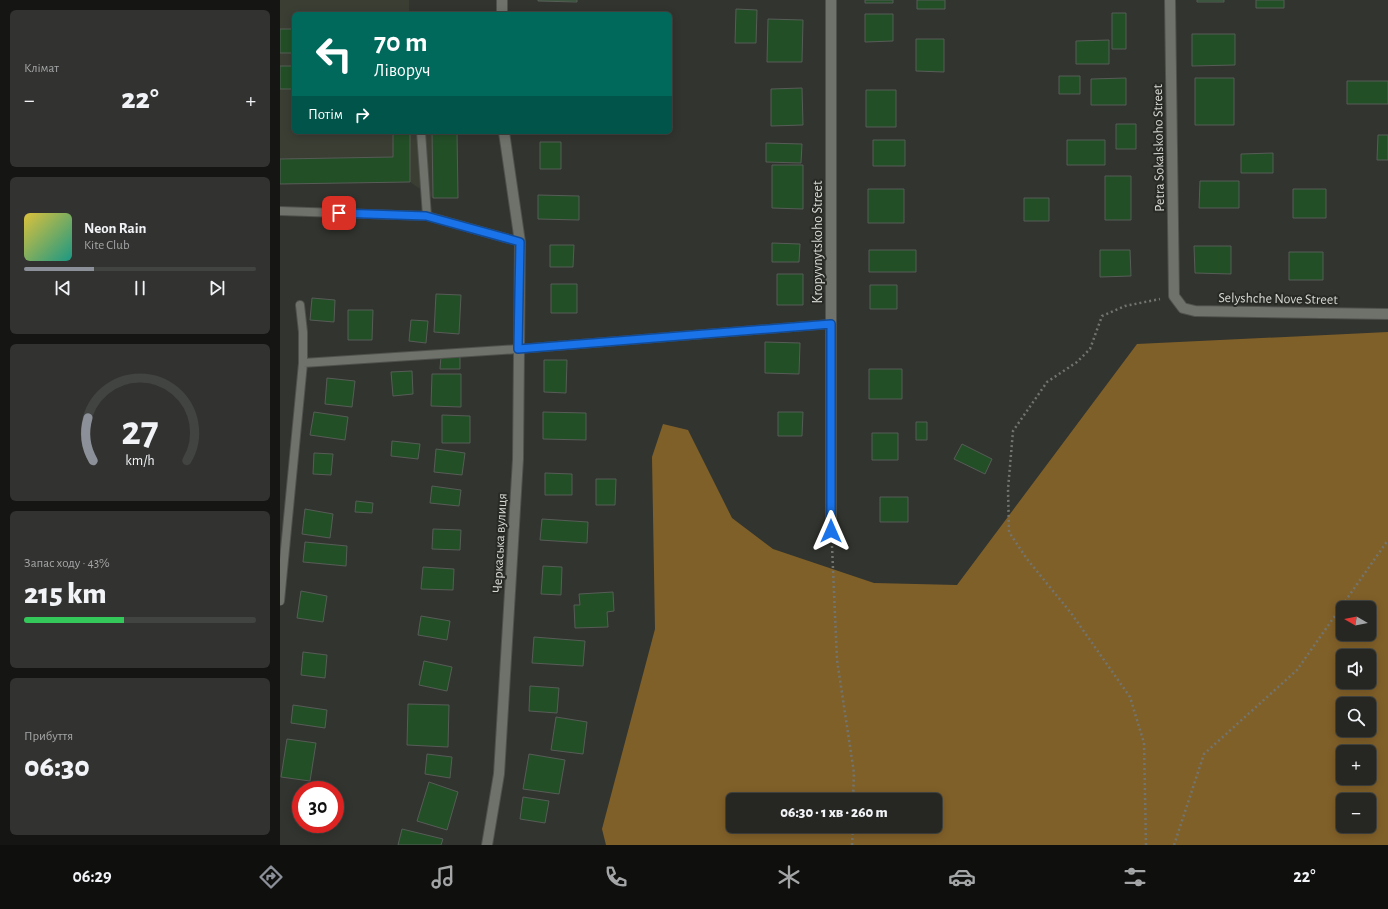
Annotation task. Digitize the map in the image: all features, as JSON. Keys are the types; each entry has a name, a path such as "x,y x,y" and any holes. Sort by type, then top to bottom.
{"street":[{"path":"502,0 502,12"},
{"name":"Kropyvnytskoho Street","path":"831,0 831,531"},
{"name":"Petra Sokalskoho Street","path":"1170,0 1174,296"},
{"name":"Черкаська вулиця","path":"487,845 498,774 518,459 520,242 504,134"},
{"name":"Selyshche Nove Street","path":"1174,296 1183,308 1195,311 1388,314"}],"lane":[{"path":"421,134 426,216"},
{"path":"280,211 426,216 520,242"},
{"path":"280,601 303,363 303,332 300,305"},
{"path":"303,363 518,349 831,324"}],"path":[{"path":"1146,845 1144,743 1130,697 1071,613 1027,559 1009,532 1008,489 1013,431 1047,382 1077,362 1090,349 1102,316 1125,306 1174,296"},
{"path":"831,531 835,590 837,660 854,773 853,793"},
{"path":"1174,845 1204,754 1297,670 1388,540"},
{"path":"852,833 852,845"}],"shaded area":[{"path":"280,0 409,0 409,12 292,12 292,134 457,134 458,198 433,198 410,182 280,184"},
{"path":"1388,332 1388,845 606,845 602,829 655,629 652,457 663,424 688,430 732,518 773,549 874,583 957,585 1137,344"}],"building":[{"path":"577,0 577,2 538,1"},
{"path":"865,0 893,0 893,3 865,3"},
{"path":"917,0 945,0 945,9 917,9"},
{"path":"1197,0 1224,0 1224,2 1197,2"},
{"path":"1256,0 1284,0 1284,8 1256,8"},
{"path":"736,9 757,10 756,43 735,43"},
{"path":"1112,13 1126,13 1126,49 1112,49"},
{"path":"865,14 893,14 893,41 865,42"},
{"path":"768,19 803,20 802,62 767,62"},
{"path":"280,29 292,29 292,53 280,53"},
{"path":"1192,34 1235,34 1235,65 1192,66"},
{"path":"916,39 944,39 944,72 916,71"},
{"path":"1109,40 1109,64 1076,64 1076,41"},
{"path":"280,66 292,66 292,89 280,89"},
{"path":"1059,76 1080,76 1080,94 1059,94"},
{"path":"1126,78 1126,105 1091,105 1091,79"},
{"path":"1195,78 1234,78 1234,125 1195,125"},
{"path":"1347,81 1388,81 1388,104 1347,104"},
{"path":"802,88 803,125 771,126 771,89"},
{"path":"866,90 896,90 896,127 866,127"},
{"path":"1116,124 1136,124 1136,149 1116,149"},
{"path":"393,134 410,134 410,182 280,184 280,159 393,157"},
{"path":"432,134 457,134 458,198 433,198"},
{"path":"1378,135 1388,135 1388,160 1377,160"},
{"path":"873,140 905,140 905,166 873,166"},
{"path":"1067,140 1105,140 1105,165 1067,165"},
{"path":"540,142 561,142 561,169 540,169"},
{"path":"766,143 802,144 801,163 766,162"},
{"path":"1273,153 1273,173 1241,173 1241,154"},
{"path":"772,165 803,165 803,209 772,208"},
{"path":"1105,176 1131,176 1131,220 1105,220"},
{"path":"1200,181 1239,181 1239,208 1199,208"},
{"path":"868,189 904,189 904,223 868,223"},
{"path":"1293,189 1326,189 1326,218 1293,218"},
{"path":"538,195 579,196 579,220 538,219"},
{"path":"1024,198 1049,198 1049,221 1024,221"},
{"path":"772,243 800,244 799,262 772,262"},
{"path":"550,245 574,245 573,267 550,267"},
{"path":"1194,246 1231,246 1231,274 1195,273"},
{"path":"869,250 916,250 916,272 869,272"},
{"path":"1100,250 1130,250 1131,276 1100,277"},
{"path":"1289,252 1323,252 1323,280 1289,280"},
{"path":"777,274 803,274 803,305 777,305"},
{"path":"551,284 577,284 577,313 551,313"},
{"path":"870,285 897,285 897,309 870,309"},
{"path":"436,294 461,295 459,334 434,332"},
{"path":"312,298 335,300 334,322 310,320"},
{"path":"348,310 373,310 372,340 348,340"},
{"path":"411,320 428,321 426,343 409,341"},
{"path":"765,342 800,343 799,374 765,373"},
{"path":"441,356 460,357 460,369 440,369"},
{"path":"544,360 567,360 566,393 544,392"},
{"path":"869,369 902,369 902,399 869,399"},
{"path":"412,371 413,394 393,396 391,372"},
{"path":"432,374 461,374 461,407 431,406"},
{"path":"327,378 355,381 352,407 325,404"},
{"path":"314,412 348,417 345,440 310,435"},
{"path":"543,412 586,413 586,440 543,439"},
{"path":"778,412 803,412 802,436 778,436"},
{"path":"442,415 470,416 470,443 442,443"},
{"path":"916,422 927,422 927,440 916,440"},
{"path":"872,433 898,433 898,460 872,460"},
{"path":"392,441 420,444 418,459 391,456"},
{"path":"962,444 992,459 985,474 954,459"},
{"path":"436,449 465,453 462,475 434,472"},
{"path":"314,453 333,454 331,475 313,474"},
{"path":"545,473 572,474 572,495 545,495"},
{"path":"596,479 616,479 615,505 596,505"},
{"path":"432,486 461,490 459,506 430,503"},
{"path":"880,497 908,497 908,522 880,522"},
{"path":"356,501 373,503 372,513 355,512"},
{"path":"305,509 333,514 330,538 302,534"},
{"path":"542,519 588,522 587,543 540,540"},
{"path":"433,529 461,530 460,550 432,549"},
{"path":"305,542 347,546 346,566 303,562"},
{"path":"543,566 562,567 561,595 541,594"},
{"path":"423,567 454,569 453,590 421,589"},
{"path":"301,591 327,596 323,622 297,618"},
{"path":"613,592 614,611 607,612 608,627 575,628 574,605 580,605 579,594"},
{"path":"421,616 450,621 447,640 418,635"},
{"path":"534,637 585,641 583,666 532,663"},
{"path":"303,652 327,655 325,678 301,675"},
{"path":"424,661 452,667 447,691 419,685"},
{"path":"530,686 559,688 557,713 529,711"},
{"path":"408,704 449,705 448,747 407,745"},
{"path":"293,705 327,710 325,728 291,723"},
{"path":"556,717 587,722 583,754 551,750"},
{"path":"287,739 316,743 310,781 281,777"},
{"path":"427,754 452,757 450,778 425,774"},
{"path":"529,754 565,760 559,794 523,789"},
{"path":"429,782 458,792 447,830 417,821"},
{"path":"523,797 549,801 545,823 520,819"},
{"path":"402,829 443,839 441,845 398,845"}],"route":[{"path":"339,213 426,216 520,242 518,349 831,324 831,531"}]}
